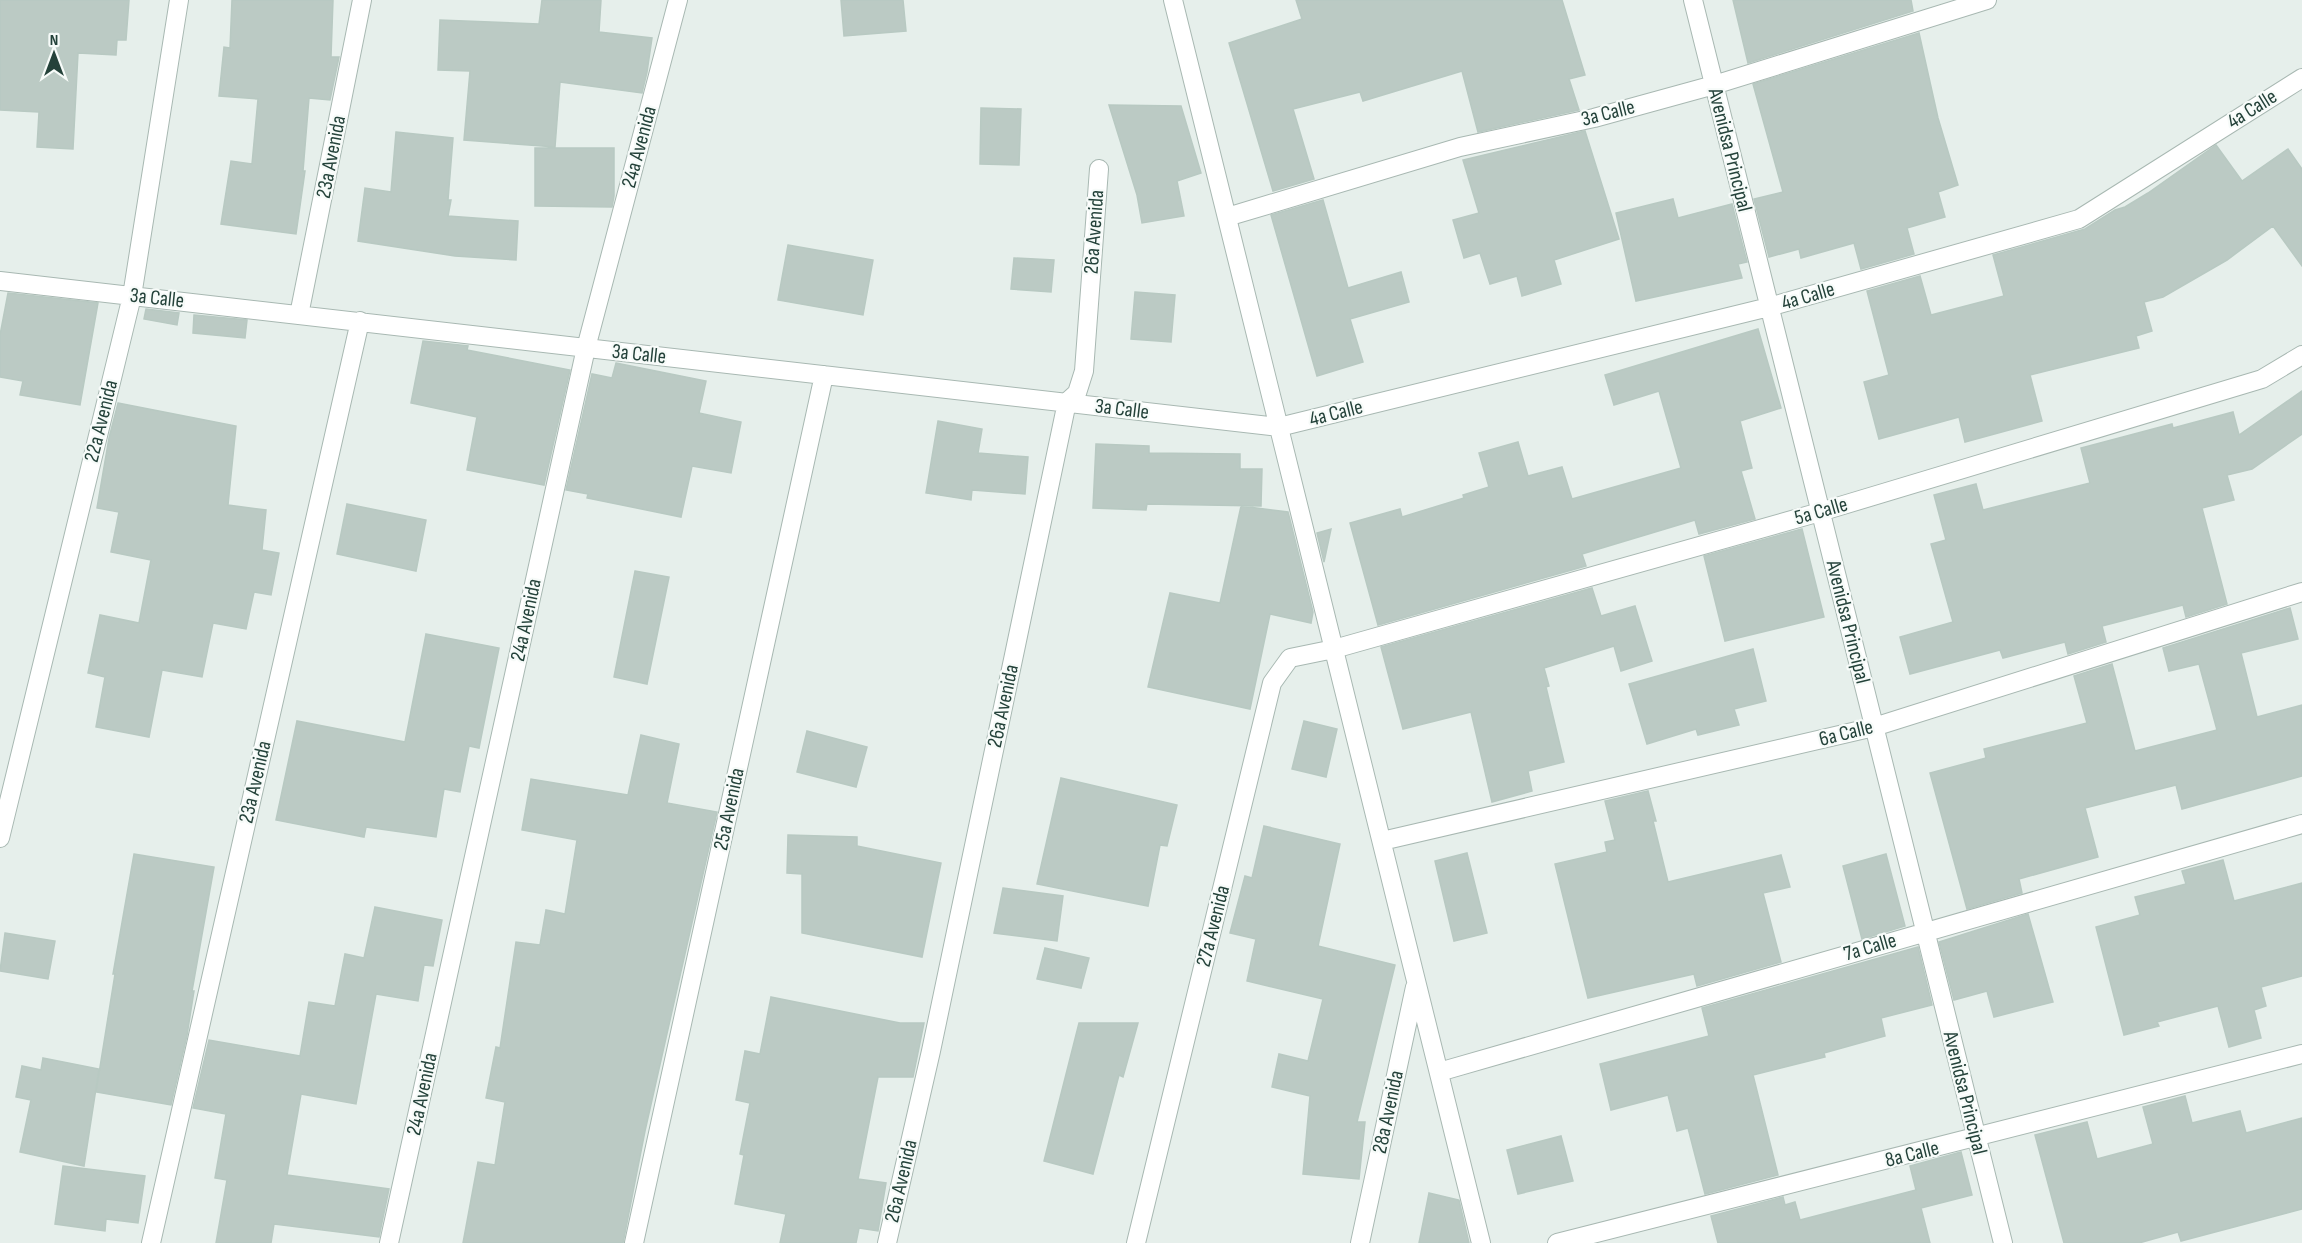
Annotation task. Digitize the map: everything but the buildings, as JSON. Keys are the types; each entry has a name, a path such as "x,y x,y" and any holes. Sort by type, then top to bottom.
{"street":[{"name":"22a Avenida","path":"0,838 132,296 179,0"},
{"name":"23a Avenida","path":"299,315 362,0"},
{"name":"24a Avenida","path":"389,1243 586,348 678,0"},
{"path":"1173,0 1481,1243"},
{"name":"Avenidsa Principal","path":"1693,0 2003,1243"},
{"name":"3a Calle","path":"1227,217 1460,147 1594,118 1714,85 1987,0"},
{"name":"4a Calle","path":"1279,427 1769,307 2079,219 2302,78"},
{"name":"26a Avenida","path":"887,1243 931,1051 1067,402 1077,393 1084,371 1099,169"},
{"name":"3a Calle","path":"0,280 1279,427"},
{"name":"23a Avenida","path":"151,1243 360,321"},
{"name":"5a Calle","path":"1334,649 1821,512 2262,379 2302,355"},
{"name":"25a Avenida","path":"634,1243 824,375"},
{"name":"6a Calle","path":"1382,842 1874,727 2302,592"},
{"name":"27a Avenida","path":"1136,1243 1272,683 1290,658 1334,649"},
{"name":"7a Calle","path":"1438,1072 2302,824"},
{"name":"28a Avenida","path":"1360,1243 1416,981"},
{"name":"8a Calle","path":"1557,1243 2302,1054"}]}
